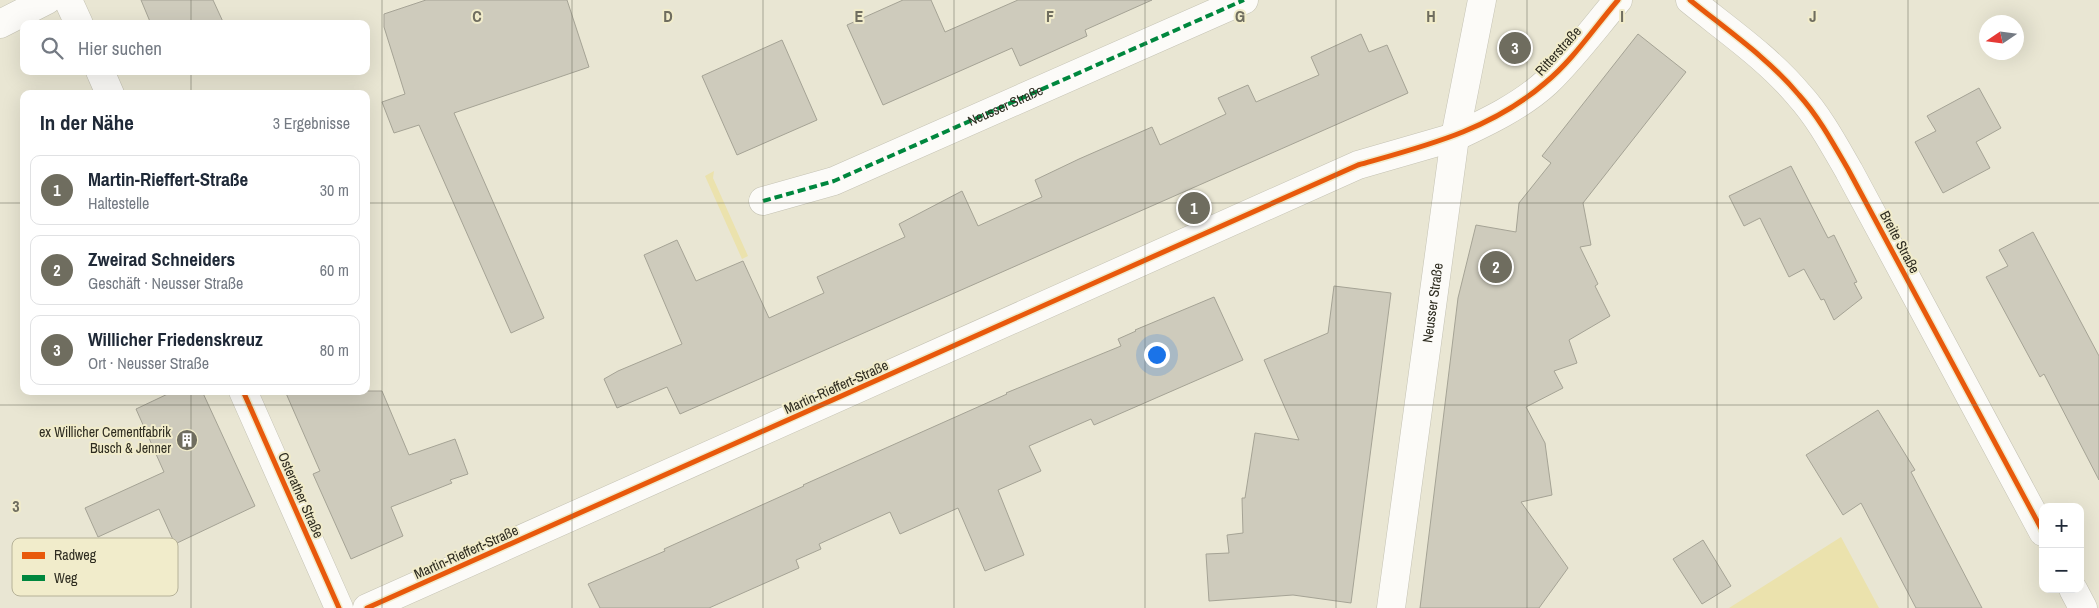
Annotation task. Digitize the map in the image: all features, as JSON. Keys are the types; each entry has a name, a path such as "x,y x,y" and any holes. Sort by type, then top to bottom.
{"street":[{"path":"0,24 47,0"},
{"path":"68,0 77,20"},
{"name":"Neusser Straße","path":"762,201 834,181 1244,0"},
{"name":"Neusser Straße","path":"1391,608 1455,137 1482,0"},
{"name":"Ritterstraße","path":"1455,137 1501,114 1546,83 1562,67 1618,0"},
{"name":"Breite Straße","path":"1690,0 1773,67 1800,95 1826,132 1854,180 2039,525"},
{"path":"102,75 108,90"},
{"name":"Martin-Rieffert-Straße","path":"367,608 1358,166 1455,137"},
{"name":"Osterather Straße","path":"245,395 339,608"},
{"path":"2075,593 2082,608"}],"shaded area":[{"path":"714,171 713,178 748,256 742,259 705,176"},
{"path":"1841,537 1879,608 1729,608"}],"building":[{"path":"141,0 213,0 222,20 149,20"},
{"path":"426,0 567,0 589,67 454,113 544,318 511,333 419,125 394,133 382,102 405,94 384,27 384,14"},
{"path":"903,0 931,0 945,32 1018,0 1152,0 1085,30 1087,36 1020,66 1012,48 883,105 847,25"},
{"path":"1361,34 1369,52 1387,45 1408,93 680,414 667,387 617,408 604,379 618,371 682,344 644,255 677,240 696,281 743,261 769,318 824,293 817,277 905,237 899,224 962,191 978,226 1042,197 1035,180 1079,159 1152,127 1160,145 1226,114 1218,98 1248,85 1256,102 1319,75 1311,57"},
{"path":"1638,34 1686,72 1583,203 1591,245 1580,247 1598,284 1595,286 1610,316 1569,340 1577,363 1554,371 1563,388 1526,407 1545,443 1552,495 1521,502 1568,568 1539,608 1420,608 1458,298 1476,225 1516,232 1519,203 1551,163 1542,156"},
{"path":"782,40 817,120 737,155 702,76"},
{"path":"1979,88 2001,128 1976,142 1990,168 1943,193 1915,142 1936,131 1927,116"},
{"path":"1791,166 1828,238 1834,235 1857,282 1854,283 1862,298 1834,320 1824,299 1821,300 1804,269 1789,277 1760,218 1744,226 1729,196"},
{"path":"2033,232 2099,356 2099,480 2044,374 2040,377 1986,277 2008,266 1999,250"},
{"path":"1334,286 1391,293 1351,603 1293,595 1209,601 1206,554 1229,553 1227,535 1243,533 1242,498 1245,498 1255,433 1299,440 1264,360 1328,333"},
{"path":"1214,297 1243,360 1094,425 1091,419 1029,446 1041,471 998,490 1024,555 985,571 958,508 900,534 890,512 819,544 821,549 796,560 799,568 709,608 600,608 588,584 665,551 664,549 1006,393 1121,346 1118,339 1135,330"},
{"path":"370,391 382,391 409,455 455,439 468,474 450,480 452,483 391,507 403,536 351,559 313,474 320,471 287,395 370,395"},
{"name":"ex Willicher Cementfabrik Busch & Jenner","path":"166,395 204,395 255,506 178,543 178,538 172,538 159,509 98,537 85,508 164,472 136,409"},
{"path":"1878,410 1915,470 1911,472 1982,608 1916,608 1861,503 1843,515 1806,455"},
{"path":"1703,540 1731,586 1702,604 1673,559"}],"marked path":[{"path":"763,201 834,181 1244,0"}],"cycle path":[{"path":"367,608 1358,165 1408,151 1480,125 1524,99 1555,74 1574,54 1618,0"},
{"path":"1690,0 1774,69 1799,95 1820,122 1849,171 2039,525"},
{"path":"245,395 339,608"}],"place":[{"name":"Willicher Friedenskreuz","path":"1515,48"},
{"name":"Martin-Rieffert-Straße","path":"1194,208"},
{"name":"Zweirad Schneiders","path":"1496,267"},
{"name":"ex Willicher Cementfabrik Busch & Jenner","path":"187,440"}]}
